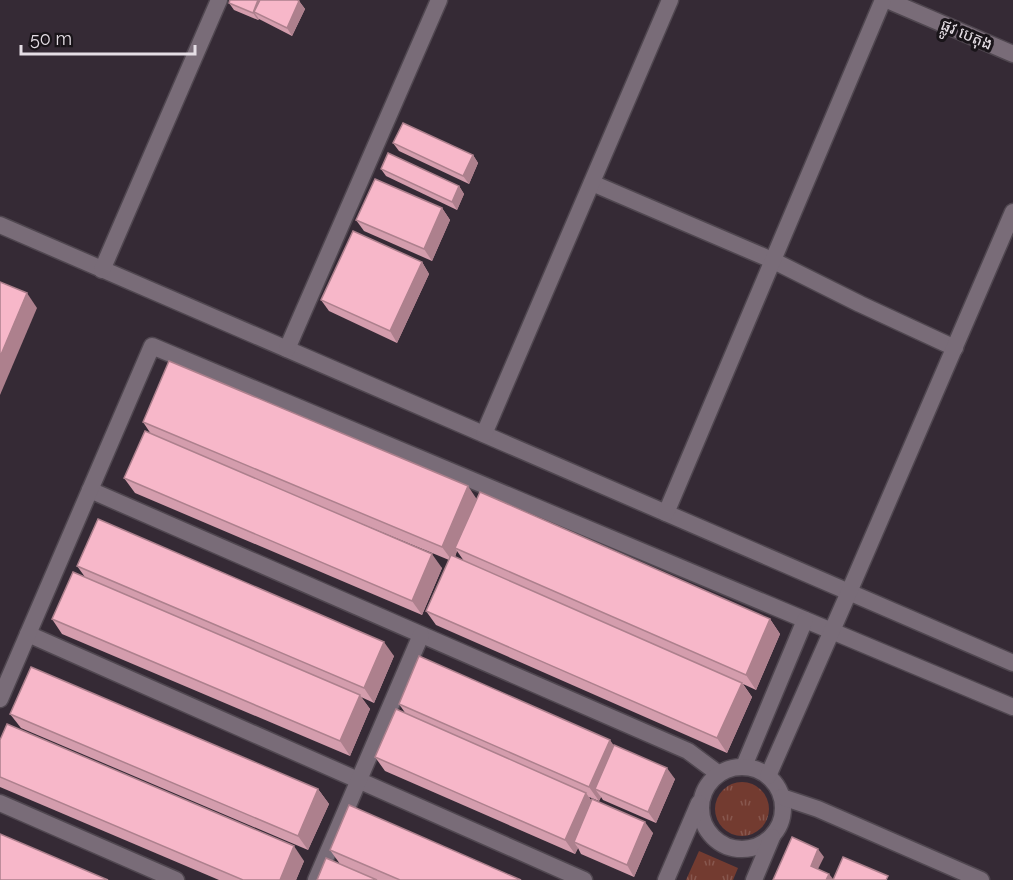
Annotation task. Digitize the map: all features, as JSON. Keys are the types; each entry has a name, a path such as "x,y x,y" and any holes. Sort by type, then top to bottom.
{"street":[{"path":"102,270 219,0"},
{"path":"287,349 439,0"},
{"path":"484,434 670,0"},
{"path":"666,513 883,0"},
{"name":"ផ្លូវ បេតុង","path":"887,0 1013,54"},
{"path":"592,183 772,260 954,348"},
{"path":"768,776 1013,212"},
{"path":"0,225 1013,663"},
{"path":"0,699 152,346 1013,708"},
{"path":"90,490 688,750 719,774"},
{"path":"744,766 805,620"},
{"path":"28,634 584,880"},
{"path":"316,880 421,635"},
{"path":"666,880 709,783 719,774 731,768 744,766 756,769 768,776 782,797 781,823 773,835 754,880"},
{"path":"703,794 700,808 703,822 710,835 721,844 734,849 748,849 762,844 773,835"},
{"path":"782,797 818,809 981,880"},
{"path":"0,803 176,880"}],"green space":[{"path":"742,782 752,784 761,790 767,799 769,809 767,819 761,828 752,834 742,836 732,834 723,828 717,819 715,809 717,799 723,790 732,784"},
{"path":"699,851 738,868 733,880 686,880"}],"building":[{"path":"230,0 258,0 253,13 229,3"},
{"path":"260,0 299,1 287,28 254,12"},
{"path":"403,123 473,155 463,176 393,143"},
{"path":"388,153 459,186 452,202 381,169"},
{"path":"375,179 442,208 424,249 356,220"},
{"path":"353,231 422,262 390,331 321,300"},
{"path":"0,282 27,293 0,357"},
{"path":"169,361 468,486 442,547 143,422"},
{"path":"145,431 432,554 412,601 124,478"},
{"path":"480,492 770,619 746,675 455,548"},
{"path":"98,519 384,642 364,688 77,566"},
{"path":"451,555 742,683 717,738 426,611"},
{"path":"73,572 360,695 340,741 52,619"},
{"path":"419,656 610,740 589,787 399,704"},
{"path":"31,667 318,789 298,836 10,714"},
{"path":"396,709 586,793 565,840 375,757"},
{"path":"7,724 294,846 280,880 243,880 0,777 0,740"},
{"path":"614,745 667,768 648,812 595,789"},
{"path":"592,799 645,822 627,865 574,842"},
{"path":"349,805 521,880 400,880 330,850"},
{"path":"0,834 108,880 0,880"},
{"path":"792,837 818,849 811,866 829,874 826,880 773,880"},
{"path":"843,857 888,876 886,880 833,880"},
{"path":"326,858 377,880 317,880"}]}
